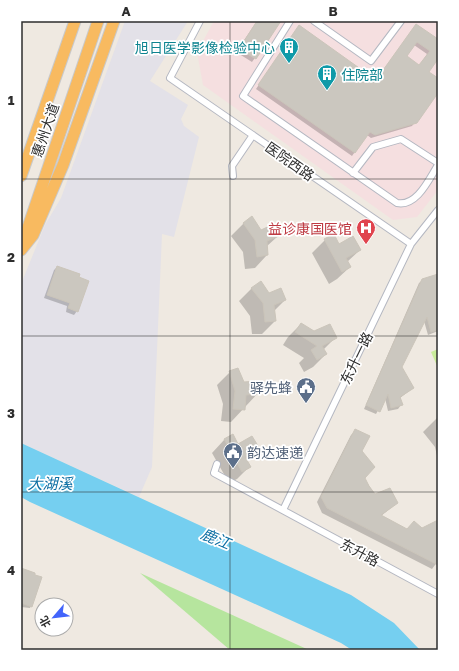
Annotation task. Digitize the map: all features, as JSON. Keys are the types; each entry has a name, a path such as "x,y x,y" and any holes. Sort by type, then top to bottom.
{"highway":[{"name":"惠州大道","path":"21,176 75,21"},
{"name":"惠州大道","path":"21,250 98,21"},
{"path":"21,250 33,235 63,165 114,21"}],"street":[{"name":"医院西路","path":"200,21 170,78 411,244"},
{"path":"290,21 243,96 353,173 394,201 403,204 416,197 438,164 401,138 374,147 353,173"},
{"path":"314,21 371,61 401,21"},
{"path":"234,176 232,166 253,135"},
{"name":"东升一路","path":"283,510 411,244 438,210"},
{"name":"东升路","path":"217,464 214,473 438,594"}],"shaded area":[{"path":"125,21 188,21 150,81 188,105 181,119 184,126 199,137 174,237 162,234 152,467 139,497 21,443 21,284 45,225 61,198"},
{"path":"214,21 438,21 438,190 417,217 393,220 203,85 197,52"}],"green space":[{"path":"438,349 438,368 431,352"},
{"path":"140,573 309,650 230,650"}],"water":[{"name":"大湖溪","path":"21,443 351,595 394,623 420,650 352,650 341,643 30,502 21,497"}],"building":[{"path":"257,21 281,21 256,59 239,49"},
{"path":"416,24 438,39 438,59 429,72 438,78 438,93 417,123 375,135 370,132 355,153 258,85 299,25 376,80","holes":["417,42 430,51 419,65 407,56"]},
{"path":"252,216 261,230 274,224 279,236 267,241 268,255 257,257 255,240 243,223"},
{"path":"334,234 339,244 353,236 361,250 346,258 351,267 342,272 324,239"},
{"path":"57,266 80,274 79,277 89,281 78,312 68,308 70,303 47,295"},
{"path":"438,274 438,330 431,332 427,317 402,367 414,388 400,397 403,405 391,408 388,394 380,412 366,405 422,279"},
{"path":"261,281 269,293 281,288 286,300 274,305 276,321 265,322 263,303 251,288"},
{"path":"301,323 314,331 330,324 337,338 322,346 327,354 317,360 311,350 317,346 295,332"},
{"path":"238,368 244,382 257,381 259,394 246,395 245,410 233,409 235,391 229,371"},
{"path":"355,429 370,436 362,451 375,467 365,478 369,486 375,494 390,488 398,503 381,515 407,529 414,521 422,528 438,520 438,565 327,508 321,497"},
{"path":"233,434 238,444 252,436 260,449 245,457 251,467 242,472 224,439"},
{"path":"21,568 42,577 35,597 34,597 32,607 21,603"}],"place":[{"name":"旭日医学影像检验中心","path":"289,64"},
{"name":"住院部","path":"327,91"},
{"name":"益诊康国医馆","path":"366,245"},
{"name":"驿先蜂","path":"306,404"},
{"name":"韵达速递","path":"233,469"}],"water label":[{"name":"鹿江","path":"216,538"}]}
